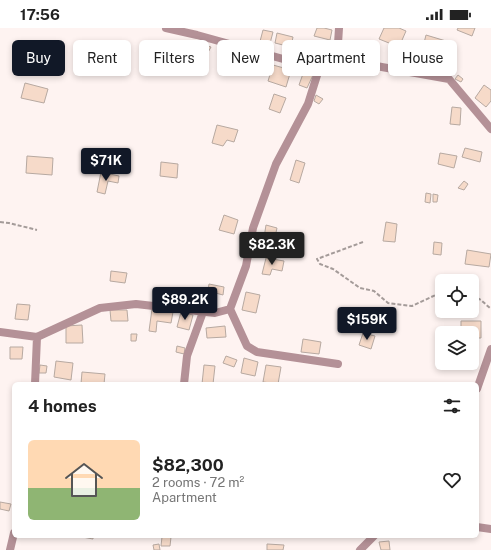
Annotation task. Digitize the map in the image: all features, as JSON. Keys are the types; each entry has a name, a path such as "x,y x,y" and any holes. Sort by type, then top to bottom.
{"street":[{"path":"166,28 282,59"},
{"path":"338,40 339,28"},
{"path":"380,67 449,79 491,129"},
{"path":"317,76 308,104 276,164 253,228 246,266 230,309 247,346 257,352 338,364"},
{"path":"0,332 36,337 100,308 136,304 215,313 230,309"},
{"path":"184,382 187,356 203,312"},
{"path":"35,382 36,337"},
{"path":"479,383 491,349"},
{"path":"479,527 491,529"},
{"path":"10,550 13,538"},
{"path":"360,550 372,538"}],"path":[{"path":"0,222 37,230"},
{"path":"363,242 317,259 320,264 333,269 360,288 374,291 388,303 412,306 435,295"},
{"path":"479,299 491,309"}],"building":[{"path":"317,28 332,30 330,40 314,36"},
{"path":"384,28 399,28 406,31 402,40 388,40 388,43 379,39"},
{"path":"458,28 475,28 472,36 457,30"},
{"path":"263,30 273,32 271,40 260,40"},
{"path":"277,33 293,37 292,40 282,40 282,45 275,43"},
{"path":"426,35 443,40 425,40"},
{"path":"274,65 282,68 282,76 289,76 286,87 268,81 270,76 274,76"},
{"path":"458,75 463,79 461,82 455,79"},
{"path":"302,76 313,76 307,88 299,85"},
{"path":"25,83 48,89 44,103 21,98"},
{"path":"484,85 491,90 491,101 486,107 475,98"},
{"path":"274,94 286,98 280,113 269,109"},
{"path":"316,95 323,99 319,104 314,101"},
{"path":"452,107 461,108 460,125 450,124"},
{"path":"217,125 238,130 234,142 227,140 223,146 212,143"},
{"path":"465,148 482,152 480,162 462,157"},
{"path":"440,153 457,156 454,168 438,164"},
{"path":"27,156 53,158 52,175 26,173"},
{"path":"296,160 305,163 299,183 290,180"},
{"path":"161,162 178,164 177,178 160,176"},
{"path":"101,172 119,176 118,183 108,181 105,194 97,192"},
{"path":"464,181 468,184 464,190 458,188"},
{"path":"426,193 431,194 430,203 425,202"},
{"path":"433,194 438,195 437,202 433,202"},
{"path":"224,215 238,220 234,234 219,230"},
{"path":"386,222 397,224 395,242 383,241"},
{"path":"266,225 277,228 275,237 285,239 283,248 263,244"},
{"path":"434,242 442,243 441,255 433,254"},
{"path":"467,250 491,254 489,267 465,264"},
{"path":"266,258 284,261 282,271 272,269 270,275 262,274"},
{"path":"111,271 127,273 125,283 110,281"},
{"path":"209,284 224,287 223,295 208,291"},
{"path":"246,292 260,295 256,313 242,310"},
{"path":"17,304 30,305 28,320 15,319"},
{"path":"152,309 173,312 171,323 157,321 156,332 149,331"},
{"path":"110,310 127,310 128,321 111,321"},
{"path":"181,312 193,315 189,330 177,327"},
{"path":"461,321 481,321 481,338 479,338 479,326 461,326"},
{"path":"82,325 83,343 66,343 66,326"},
{"path":"225,326 226,337 207,338 206,328"},
{"path":"363,333 375,336 371,349 359,345"},
{"path":"131,334 137,334 136,341 131,341"},
{"path":"303,339 321,342 319,354 301,352"},
{"path":"177,346 185,348 184,354 176,352"},
{"path":"10,347 23,347 22,359 10,359"},
{"path":"226,356 237,360 234,367 223,363"},
{"path":"244,358 258,362 255,376 241,373"},
{"path":"56,361 73,363 71,380 54,377"},
{"path":"40,365 47,366 46,373 39,373"},
{"path":"204,365 215,366 213,382 202,382"},
{"path":"266,365 281,367 278,382 263,382"},
{"path":"82,372 105,374 104,382 81,382"},
{"path":"0,502 11,504 9,511 0,509"},
{"path":"162,538 171,538 170,546 161,546"},
{"path":"389,541 390,550 381,550 379,542"},
{"path":"159,544 160,550 154,550 153,545"},
{"path":"267,544 284,545 283,550 267,550"}]}
